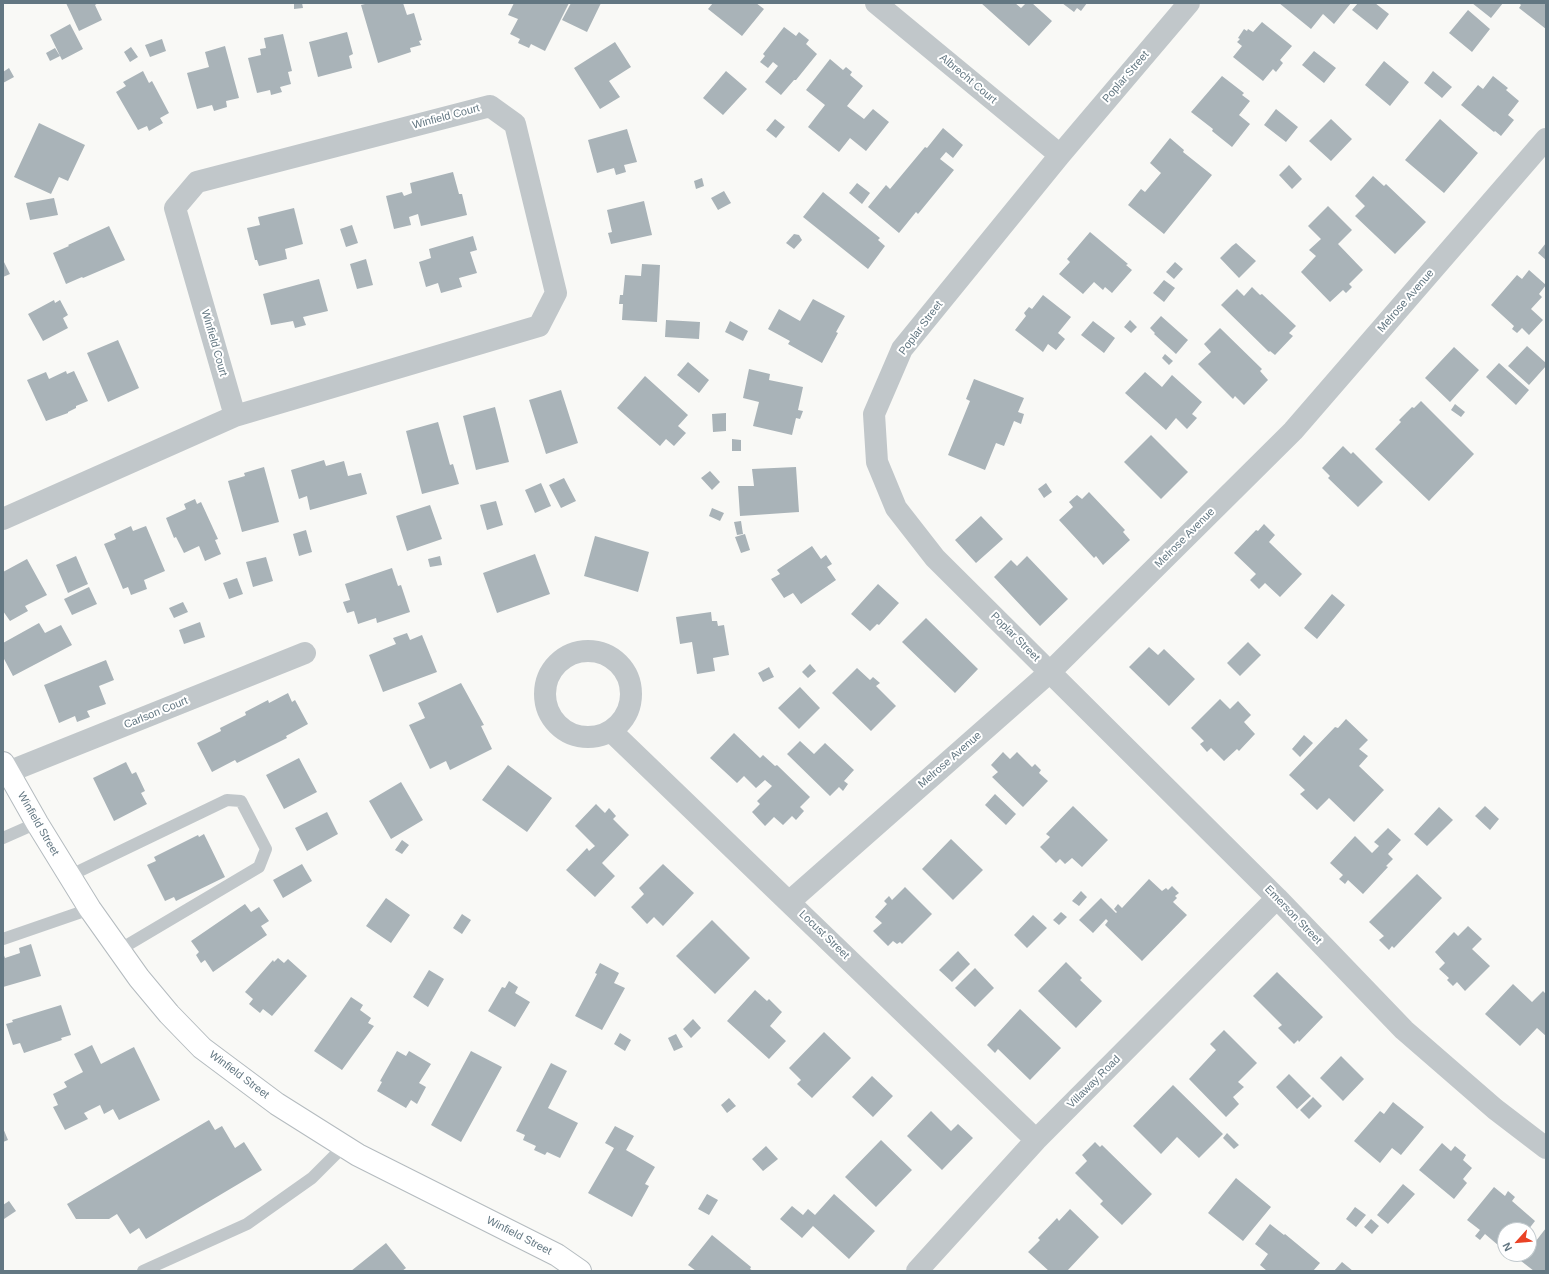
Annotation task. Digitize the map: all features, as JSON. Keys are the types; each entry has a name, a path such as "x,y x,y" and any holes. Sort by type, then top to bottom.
{"main road":[{"name":"Winfield Street","path":"5,768 37,824 90,909 139,978 169,1014 202,1048 277,1104 358,1155 557,1256 580,1271"}],"street":[{"name":"Albrecht Court","path":"876,3 1060,155"},
{"name":"Poplar Street","path":"1050,672 935,558 896,508 877,462 874,414 902,349 1060,155 1189,3"},
{"name":"Winfield Court","path":"3,520 235,416 539,326 556,293 515,124 490,106 197,182 176,208 235,416"},
{"name":"Melrose Avenue","path":"789,902 1050,672 1292,431 1546,139"},
{"name":"Carlson Court","path":"5,768 305,653"},
{"name":"Emerson Street","path":"1050,672 1277,898 1404,1030 1495,1108 1546,1148"},
{"name":"Locust Street","path":"611,731 1036,1140"},
{"name":"Villaway Road","path":"917,1271 1036,1140 1277,898"}],"lane":[{"path":"69,876 227,800 241,801 266,849 259,867 119,950"},
{"path":"3,838 37,824"},
{"path":"3,939 90,909"},
{"path":"143,1271 247,1224 312,1178 344,1146"}],"building":[{"path":"66,3 98,3 95,5 102,20 79,31"},
{"path":"294,3 302,3 303,8 294,9"},
{"path":"369,3 403,3 407,15 414,13 422,40 419,41 421,45 410,48 411,52 378,63 361,5"},
{"path":"514,3 569,3 545,51 531,44 529,48 518,43 520,39 510,34 518,19 508,15"},
{"path":"571,3 601,3 587,32 562,20"},
{"path":"713,3 756,3 764,9 742,36 708,9"},
{"path":"981,3 1015,3 1021,8 1026,3 1032,3 1052,21 1029,46"},
{"path":"1062,3 1087,3 1081,11 1077,8 1074,12"},
{"path":"1279,3 1351,3 1334,24 1323,14 1311,29"},
{"path":"1358,3 1375,3 1389,14 1377,30 1352,10"},
{"path":"1472,3 1503,3 1491,18"},
{"path":"1519,3 1546,3 1546,29 1519,8 1521,5"},
{"path":"1468,10 1490,29 1472,52 1449,33"},
{"path":"1262,22 1292,46 1280,60 1283,63 1276,72 1273,69 1263,81 1233,57 1242,46 1237,42 1240,39 1238,38 1244,29 1247,31 1248,29 1253,32"},
{"path":"70,24 83,49 62,60 50,35"},
{"path":"784,27 796,36 799,32 809,40 806,44 817,54 796,80 794,80 781,95 765,82 778,66 773,62 768,68 760,62 765,56 763,54"},
{"path":"347,32 353,54 349,56 352,68 318,77 309,42"},
{"path":"283,34 292,71 288,72 291,84 280,87 282,92 271,95 270,90 257,93 248,58 261,55 260,49 266,48 264,38"},
{"path":"162,39 166,51 150,57 145,45"},
{"path":"615,42 631,67 609,81 620,97 600,109 574,68"},
{"path":"225,46 239,98 226,101 227,107 214,111 212,105 197,109 187,73 209,67 205,52"},
{"path":"131,47 138,57 130,62 124,52"},
{"path":"55,48 60,56 50,61 46,53"},
{"path":"1314,51 1336,68 1324,83 1302,65"},
{"path":"830,59 843,70 846,67 852,72 850,75 863,86 847,106 864,119 873,109 889,122 866,151 850,138 839,152 808,127 825,105 806,90"},
{"path":"1384,61 1409,82 1390,106 1365,85"},
{"path":"9,68 14,77 3,83 3,72"},
{"path":"143,71 149,83 152,81 169,113 160,118 163,123 149,131 147,126 138,130 116,92 126,86 123,82"},
{"path":"726,71 747,89 723,115 703,98"},
{"path":"1433,71 1452,87 1442,98 1424,83"},
{"path":"1222,76 1244,93 1242,95 1250,101 1239,115 1250,124 1232,147 1212,131 1213,129 1191,112"},
{"path":"1493,76 1508,88 1506,90 1519,101 1508,115 1514,120 1501,136 1461,105 1478,85 1483,89"},
{"path":"1276,109 1298,127 1286,142 1264,125"},
{"path":"775,119 785,127 776,138 766,130"},
{"path":"1331,119 1352,139 1331,161 1309,141"},
{"path":"1440,119 1478,153 1444,193 1405,160"},
{"path":"39,123 85,145 68,181 59,177 51,194 14,177"},
{"path":"943,128 963,145 953,158 946,152 940,159 954,170 918,214 916,212 899,233 868,207 886,185 890,189"},
{"path":"627,129 637,162 624,165 626,172 616,175 614,168 597,173 588,140"},
{"path":"1170,138 1184,150 1183,152 1212,175 1164,234 1128,205 1141,189 1145,192 1161,173 1150,163"},
{"path":"1289,165 1302,179 1292,189 1279,175"},
{"path":"453,172 459,194 462,194 467,215 421,226 418,214 409,217 411,225 394,229 386,196 402,192 404,196 412,193 410,183"},
{"path":"1373,176 1384,186 1386,184 1426,222 1395,254 1355,216 1365,206 1355,196"},
{"path":"702,178 704,186 696,189 694,181"},
{"path":"857,183 870,193 862,204 849,193"},
{"path":"724,191 731,203 718,210 711,198"},
{"path":"823,192 880,238 878,240 885,246 868,269 803,217"},
{"path":"54,198 58,215 30,220 26,203"},
{"path":"644,201 652,235 611,244 608,233 612,232 607,210"},
{"path":"1328,206 1352,230 1338,244 1363,270 1349,284 1352,287 1346,293 1343,290 1330,302 1301,272 1316,256 1309,250 1321,239 1308,226"},
{"path":"294,208 303,244 285,249 287,259 259,266 257,260 255,260 247,228 260,225 258,217"},
{"path":"352,225 358,243 346,247 340,229"},
{"path":"109,226 125,260 66,284 53,253"},
{"path":"1090,232 1128,264 1126,265 1132,270 1112,293 1105,287 1103,290 1094,282 1083,294 1059,274 1070,262 1067,259"},
{"path":"794,234 799,235 802,240 794,249 786,243"},
{"path":"473,236 477,250 470,252 477,273 459,278 462,287 441,293 438,283 426,287 419,262 431,258 429,249"},
{"path":"1236,243 1256,261 1239,278 1220,258"},
{"path":"1546,243 1546,260 1538,253"},
{"path":"366,259 373,285 357,289 350,264"},
{"path":"3,260 10,274 3,277"},
{"path":"1175,262 1183,269 1174,279 1166,272"},
{"path":"642,264 660,265 657,322 622,320 623,304 619,304 620,295 623,295 625,275 641,276"},
{"path":"1529,270 1546,285 1539,294 1542,297 1531,309 1543,320 1529,335 1522,328 1517,333 1512,329 1514,326 1491,305 1517,275 1522,279"},
{"path":"319,279 328,311 303,317 306,325 295,328 293,321 271,325 263,294"},
{"path":"1164,280 1175,288 1164,302 1153,293"},
{"path":"1252,287 1260,295 1262,294 1296,326 1289,333 1293,336 1275,355 1270,351 1269,352 1221,305 1237,289 1244,296"},
{"path":"1043,295 1071,317 1058,333 1065,339 1056,350 1048,344 1043,352 1015,330 1026,316 1024,313 1029,307 1032,309"},
{"path":"813,299 845,316 822,363 788,344 790,341 768,329 779,309 800,321"},
{"path":"54,300 55,303 60,300 68,315 63,318 68,328 43,341 28,314"},
{"path":"1161,316 1188,340 1176,354 1154,334 1155,333 1150,328"},
{"path":"666,320 700,322 699,339 665,337"},
{"path":"1130,320 1137,327 1131,333 1124,327"},
{"path":"730,321 748,331 743,341 725,332"},
{"path":"1093,321 1115,338 1104,353 1081,335"},
{"path":"1220,328 1262,369 1260,371 1268,380 1244,405 1235,396 1233,399 1198,364 1211,352 1204,344"},
{"path":"118,340 139,388 108,402 87,353"},
{"path":"1527,346 1546,363 1546,366 1529,385 1508,366"},
{"path":"1454,347 1479,370 1450,402 1425,378"},
{"path":"1165,354 1173,361 1169,365 1162,358"},
{"path":"688,362 709,380 699,393 677,375"},
{"path":"1499,363 1529,390 1516,405 1486,377"},
{"path":"749,369 770,374 769,380 803,387 798,410 803,411 800,419 796,418 792,435 753,426 759,402 743,398"},
{"path":"66,371 67,374 74,371 88,401 76,406 76,408 68,413 46,421 27,380 46,372 49,379"},
{"path":"1145,372 1162,387 1172,375 1202,402 1192,414 1197,418 1187,429 1176,418 1166,430 1125,393"},
{"path":"645,376 688,415 678,426 686,433 674,446 666,439 660,446 617,408"},
{"path":"974,379 1024,398 1018,412 1024,414 1021,424 1014,421 1004,446 996,443 985,470 948,455 970,401 966,399"},
{"path":"561,390 578,443 546,454 529,400"},
{"path":"1421,401 1474,454 1429,501 1375,449 1401,422 1399,420 1412,407 1414,408"},
{"path":"1455,404 1465,412 1461,417 1451,410"},
{"path":"495,407 509,462 476,470 463,416"},
{"path":"726,413 726,431 713,432 712,414"},
{"path":"438,422 450,465 453,464 459,484 422,494 406,431"},
{"path":"1151,435 1188,472 1161,499 1124,462"},
{"path":"732,439 741,440 741,451 732,451"},
{"path":"1343,446 1351,454 1353,452 1383,482 1358,507 1328,478 1330,476 1322,468"},
{"path":"324,460 326,466 344,461 348,476 361,473 367,494 310,510 307,496 299,499 291,470"},
{"path":"264,467 279,522 242,532 228,481 245,476 244,473"},
{"path":"796,467 799,512 740,516 738,486 754,486 752,469"},
{"path":"710,471 720,482 712,490 701,478"},
{"path":"564,478 576,501 561,508 549,485"},
{"path":"541,483 551,506 535,513 525,490"},
{"path":"1046,483 1052,492 1044,498 1038,489"},
{"path":"1089,492 1125,530 1123,532 1130,540 1103,565 1096,556 1094,558 1059,520 1073,507 1069,502 1077,495 1082,499"},
{"path":"195,499 197,504 201,502 218,539 215,540 221,554 205,561 199,546 184,553 176,537 174,538 166,518 186,509 184,504"},
{"path":"496,501 503,525 487,530 480,505"},
{"path":"430,505 442,539 407,551 396,516"},
{"path":"712,508 724,513 720,521 709,516"},
{"path":"981,516 1003,539 976,563 955,540"},
{"path":"741,521 743,534 737,535 734,522"},
{"path":"1264,524 1275,535 1269,542 1302,574 1280,597 1265,583 1259,589 1250,580 1256,574 1234,553 1256,530 1258,531"},
{"path":"131,526 133,531 146,526 165,571 144,580 147,589 131,595 128,587 123,589 104,544 116,539 114,534"},
{"path":"306,530 312,552 299,556 293,534"},
{"path":"745,534 750,550 741,553 735,537"},
{"path":"595,536 649,552 638,592 584,576"},
{"path":"812,546 821,559 826,555 832,564 827,567 836,580 801,604 793,593 784,598 771,579 780,574 777,570"},
{"path":"535,554 550,594 497,613 483,573"},
{"path":"76,556 88,584 68,593 56,565"},
{"path":"440,556 442,565 430,567 428,559"},
{"path":"1027,556 1068,599 1040,626 994,577 1011,560 1017,566"},
{"path":"266,557 273,581 253,587 246,562"},
{"path":"27,559 47,595 25,606 28,611 10,621 3,611 3,572"},
{"path":"392,568 398,586 401,585 410,612 377,623 376,618 358,624 354,611 347,613 343,602 350,600 345,584"},
{"path":"237,578 243,594 229,599 223,583"},
{"path":"878,584 899,603 879,625 877,624 870,631 851,614"},
{"path":"89,587 97,604 72,615 64,599"},
{"path":"1332,594 1345,605 1317,639 1304,628"},
{"path":"183,602 188,612 174,618 169,608"},
{"path":"711,612 712,621 717,621 718,626 724,625 729,655 713,658 715,671 697,674 692,642 680,644 676,617"},
{"path":"926,618 978,669 955,693 902,642"},
{"path":"200,622 205,637 184,644 179,630"},
{"path":"39,623 45,633 61,625 72,645 13,676 3,657 3,643"},
{"path":"407,633 410,640 422,635 437,672 383,692 369,655 396,644 393,638"},
{"path":"1248,642 1261,655 1240,676 1227,663"},
{"path":"1149,647 1158,655 1164,649 1195,679 1169,706 1129,667"},
{"path":"106,660 114,680 99,686 106,704 87,711 90,717 77,722 75,716 59,723 44,685"},
{"path":"810,664 816,671 808,678 802,672"},
{"path":"769,667 774,677 763,682 758,673"},
{"path":"857,668 870,680 873,677 880,683 876,686 896,706 871,731 832,693"},
{"path":"461,683 484,725 481,726 492,749 450,770 446,761 430,769 409,725 425,718 418,703"},
{"path":"800,687 820,708 799,729 778,708"},
{"path":"288,693 292,702 295,700 308,724 286,736 287,738 237,763 235,760 212,772 197,743 221,731 220,728 246,715 245,712 268,700 269,703"},
{"path":"1220,699 1230,709 1238,701 1251,715 1244,722 1255,734 1239,751 1237,749 1224,761 1211,748 1207,752 1200,744 1204,741 1191,728"},
{"path":"1346,719 1368,740 1359,749 1368,756 1359,766 1384,790 1354,822 1329,798 1317,810 1300,794 1305,790 1289,775 1335,727 1338,728"},
{"path":"734,733 760,758 763,755 775,766 777,765 810,797 800,807 804,811 796,820 792,816 783,825 774,817 765,826 752,812 760,804 757,801 772,786 765,780 756,788 744,776 737,783 710,758"},
{"path":"1304,735 1313,743 1300,757 1292,749"},
{"path":"800,741 814,754 825,743 854,770 844,781 848,784 843,791 839,787 830,796 787,754"},
{"path":"1003,752 1010,759 1017,752 1032,767 1035,764 1041,770 1039,773 1048,781 1023,807 992,777 998,772 991,765"},
{"path":"299,758 317,792 284,809 266,775"},
{"path":"126,762 132,774 136,772 145,791 141,793 147,804 114,821 93,778"},
{"path":"508,765 552,798 527,832 482,800"},
{"path":"401,782 423,820 391,839 369,801"},
{"path":"995,794 1016,814 1006,825 985,805"},
{"path":"596,804 605,813 609,808 616,816 613,819 629,835 602,863 615,876 595,897 566,870 587,848 589,851 595,846 575,826"},
{"path":"1073,806 1108,840 1082,867 1072,858 1065,864 1060,859 1056,863 1040,847 1050,837 1046,834"},
{"path":"1485,806 1499,819 1490,830 1475,816"},
{"path":"1439,807 1453,820 1427,846 1414,834"},
{"path":"327,812 338,834 307,851 295,828"},
{"path":"1388,828 1401,840 1388,854 1393,859 1386,866 1388,867 1363,894 1348,880 1345,884 1339,879 1343,875 1330,863 1355,836 1372,853 1379,846 1374,842"},
{"path":"204,834 225,877 176,901 174,897 165,901 147,865 156,861 154,857 198,835 199,837"},
{"path":"951,839 983,870 953,900 922,869"},
{"path":"402,840 409,845 402,854 395,850"},
{"path":"302,864 312,881 283,898 273,880"},
{"path":"663,864 694,893 663,926 654,917 647,924 631,907 644,894 639,888"},
{"path":"1417,874 1442,898 1394,948 1392,946 1389,950 1379,940 1384,936 1369,922"},
{"path":"1149,879 1162,891 1166,888 1168,890 1172,886 1179,893 1175,896 1177,898 1173,902 1187,915 1142,961 1105,925 1108,921 1106,919 1093,933 1079,920 1101,898 1116,913 1117,912 1114,909 1118,904 1122,908"},
{"path":"905,887 932,914 902,944 900,942 897,944 893,941 888,946 873,931 882,923 875,917 887,904 884,901 889,896 892,900"},
{"path":"1081,891 1087,897 1079,906 1072,901"},
{"path":"386,898 410,915 391,943 366,926"},
{"path":"245,904 251,912 259,907 269,921 261,926 267,935 213,972 205,960 201,963 196,955 199,952 191,941"},
{"path":"1061,912 1067,917 1059,925 1053,920"},
{"path":"462,914 471,920 462,934 453,928"},
{"path":"1033,915 1047,928 1027,948 1014,935"},
{"path":"712,920 750,958 715,994 676,956"},
{"path":"1468,926 1482,939 1472,949 1490,966 1465,991 1457,982 1453,986 1447,980 1449,978 1439,969 1445,963 1435,952 1454,932 1458,936"},
{"path":"31,944 41,976 3,987 3,953 5,958 20,953 19,948"},
{"path":"958,951 970,964 952,982 939,970"},
{"path":"278,958 284,963 288,959 307,976 272,1016 263,1009 260,1013 249,1004 253,999 245,992 273,960 274,962"},
{"path":"1066,962 1082,978 1080,980 1102,1001 1076,1028 1038,991"},
{"path":"600,963 619,973 614,983 625,988 602,1030 575,1016 597,974 595,973"},
{"path":"975,968 994,988 975,1007 955,988"},
{"path":"429,970 444,979 428,1007 413,997"},
{"path":"1277,972 1323,1017 1299,1042 1298,1040 1294,1044 1278,1028 1282,1025 1253,996"},
{"path":"509,981 518,987 515,993 530,1002 515,1027 488,1011 502,987 505,988"},
{"path":"1513,984 1532,1002 1543,991 1546,994 1546,1036 1537,1028 1520,1046 1485,1014"},
{"path":"755,990 767,1001 769,999 782,1012 770,1026 786,1041 769,1059 727,1021"},
{"path":"351,997 363,1005 360,1010 371,1018 368,1023 374,1026 342,1070 314,1051"},
{"path":"61,1005 71,1035 61,1038 62,1040 24,1053 20,1043 13,1045 6,1024 13,1022 12,1020"},
{"path":"1020,1009 1061,1048 1030,1080 998,1049 995,1053 987,1045"},
{"path":"693,1019 701,1028 691,1038 683,1029"},
{"path":"1224,1030 1257,1063 1238,1082 1244,1087 1233,1097 1239,1104 1226,1117 1189,1079 1216,1050 1210,1044"},
{"path":"824,1032 851,1058 812,1098 797,1084 801,1080 789,1068"},
{"path":"620,1033 631,1040 625,1051 614,1044"},
{"path":"676,1034 683,1047 674,1051 668,1038"},
{"path":"92,1045 101,1064 134,1047 160,1100 119,1120 113,1109 104,1114 100,1105 84,1113 88,1119 65,1130 53,1107 58,1105 53,1094 67,1087 64,1082 83,1072 74,1054"},
{"path":"397,1051 406,1056 409,1051 431,1064 419,1083 426,1087 417,1104 411,1100 406,1108 377,1091 382,1082 380,1081"},
{"path":"471,1051 502,1067 461,1142 431,1125"},
{"path":"1341,1056 1364,1079 1343,1101 1320,1078"},
{"path":"551,1063 567,1071 548,1108 578,1123 560,1158 547,1152 545,1155 534,1150 536,1146 523,1140 525,1135 516,1131"},
{"path":"1289,1074 1311,1096 1297,1109 1276,1087"},
{"path":"872,1076 893,1096 873,1117 852,1097"},
{"path":"1173,1085 1223,1134 1199,1158 1177,1137 1161,1154 1133,1126"},
{"path":"1313,1097 1322,1106 1309,1119 1300,1110"},
{"path":"729,1098 736,1106 727,1113 721,1105"},
{"path":"1393,1102 1424,1127 1401,1155 1392,1148 1380,1163 1354,1141 1380,1111 1384,1114"},
{"path":"931,1111 951,1131 958,1124 973,1138 942,1170 907,1136"},
{"path":"209,1120 215,1130 222,1126 235,1148 244,1142 262,1170 146,1239 139,1228 130,1234 117,1214 109,1219 76,1219 67,1204"},
{"path":"615,1126 634,1136 626,1150 655,1167 645,1184 649,1186 632,1217 588,1193 614,1148 605,1143"},
{"path":"3,1128 8,1140 3,1142"},
{"path":"1227,1133 1239,1145 1234,1149 1223,1138"},
{"path":"881,1140 912,1170 876,1207 845,1177"},
{"path":"1095,1142 1100,1147 1102,1145 1152,1194 1122,1225 1100,1204 1103,1201 1075,1173 1087,1161 1082,1155"},
{"path":"1442,1143 1451,1151 1455,1146 1466,1155 1463,1160 1472,1168 1463,1179 1467,1183 1454,1199 1419,1170"},
{"path":"766,1146 778,1159 763,1171 752,1159"},
{"path":"1236,1178 1271,1207 1243,1241 1208,1213"},
{"path":"1403,1184 1415,1194 1388,1224 1377,1215"},
{"path":"1494,1187 1505,1196 1508,1191 1515,1197 1512,1201 1535,1221 1497,1222 1497,1244 1485,1234 1480,1240 1475,1236 1480,1230 1467,1220"},
{"path":"707,1194 718,1200 709,1215 698,1209"},
{"path":"834,1194 875,1231 849,1259 813,1226 802,1238 780,1219 792,1206 803,1215 808,1209 815,1215"},
{"path":"9,1201 16,1211 4,1219 3,1205"},
{"path":"1355,1207 1366,1215 1356,1227 1346,1219"},
{"path":"1070,1209 1099,1237 1067,1271 1049,1271 1028,1252 1040,1240 1038,1238 1057,1218 1059,1221"},
{"path":"1371,1219 1379,1226 1372,1234 1364,1227"},
{"path":"1270,1224 1284,1235 1285,1234 1320,1263 1313,1271 1267,1271 1260,1265 1268,1254 1255,1244"},
{"path":"1546,1228 1546,1271 1534,1271 1522,1262 1537,1262 1537,1240"},
{"path":"712,1235 751,1267 750,1269 753,1271 696,1271 688,1265"},
{"path":"386,1243 406,1268 402,1271 351,1271"},
{"path":"1342,1262 1353,1271 1334,1271"}]}
